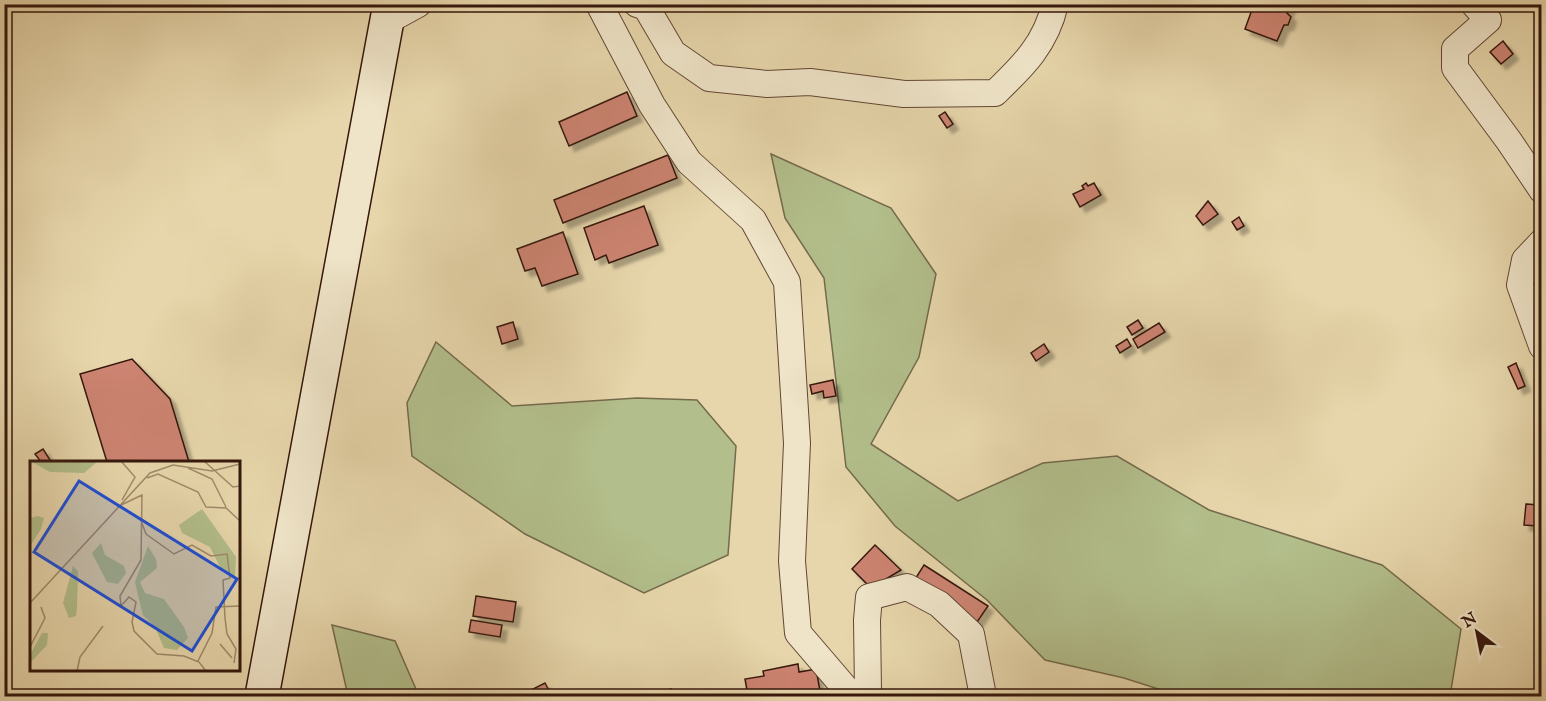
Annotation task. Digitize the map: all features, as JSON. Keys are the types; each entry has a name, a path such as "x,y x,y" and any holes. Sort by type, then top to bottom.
{"street":[{"path":"262,696 389,13 418,4"},
{"path":"599,4 652,105 689,162 753,220 787,282 797,443 792,561 798,633 853,696 868,692 869,597 907,588 939,604 971,634 983,696"},
{"path":"637,4 646,7 673,53 710,78 767,84 810,82 904,94 995,93 1024,66 1050,26 1054,4"},
{"path":"1474,4 1488,20 1455,49 1455,68 1542,190"},
{"path":"1542,242 1525,260 1520,285 1542,346"}],"green space":[{"path":"771,154 891,208 936,274 919,357 871,444 958,501 1043,463 1117,456 1209,510 1382,565 1461,629 1450,696 1180,696 1124,678 1045,660 987,600 895,526 846,467 824,278 785,218"},
{"path":"436,342 512,406 637,398 697,400 736,446 728,555 644,593 525,534 412,456 407,403"},
{"path":"332,625 395,641 419,696 348,696"}],"building":[{"path":"1254,4 1291,4 1287,13 1291,17 1288,25 1284,25 1277,41 1245,29"},
{"path":"1503,41 1513,54 1501,64 1490,52"},
{"path":"627,92 637,116 569,146 559,122"},
{"path":"945,112 953,124 947,128 939,116"},
{"path":"1542,150 1542,165 1535,155"},
{"path":"668,155 677,178 563,223 554,200"},
{"path":"1086,183 1088,186 1094,183 1101,195 1080,207 1073,194 1084,189 1082,186"},
{"path":"1208,201 1218,214 1203,225 1196,216"},
{"path":"644,206 658,245 609,263 606,255 595,260 584,228"},
{"path":"1239,217 1244,226 1237,230 1232,222"},
{"path":"563,232 578,274 542,286 535,268 525,271 517,249"},
{"path":"1138,320 1143,328 1132,335 1127,327"},
{"path":"513,322 518,339 502,344 497,327"},
{"path":"1159,323 1165,332 1138,348 1133,339"},
{"path":"1127,339 1131,346 1120,353 1116,346"},
{"path":"1044,344 1049,352 1036,361 1031,353"},
{"path":"132,359 170,399 189,461 107,461 80,374"},
{"path":"1516,363 1525,386 1518,389 1508,367"},
{"path":"833,380 836,396 824,398 823,391 812,394 810,385"},
{"path":"43,449 50,460 40,461 35,454"},
{"path":"1526,504 1540,505 1538,526 1524,525"},
{"path":"875,545 901,570 871,588 852,569"},
{"path":"924,565 988,606 975,625 912,584"},
{"path":"476,596 516,602 513,622 473,616"},
{"path":"471,620 502,625 500,637 469,632"},
{"path":"798,664 799,672 816,669 821,696 748,696 745,679 764,676 763,671"},
{"path":"545,683 552,696 531,696 529,691"},
{"path":"671,689 674,696 648,696"}]}
